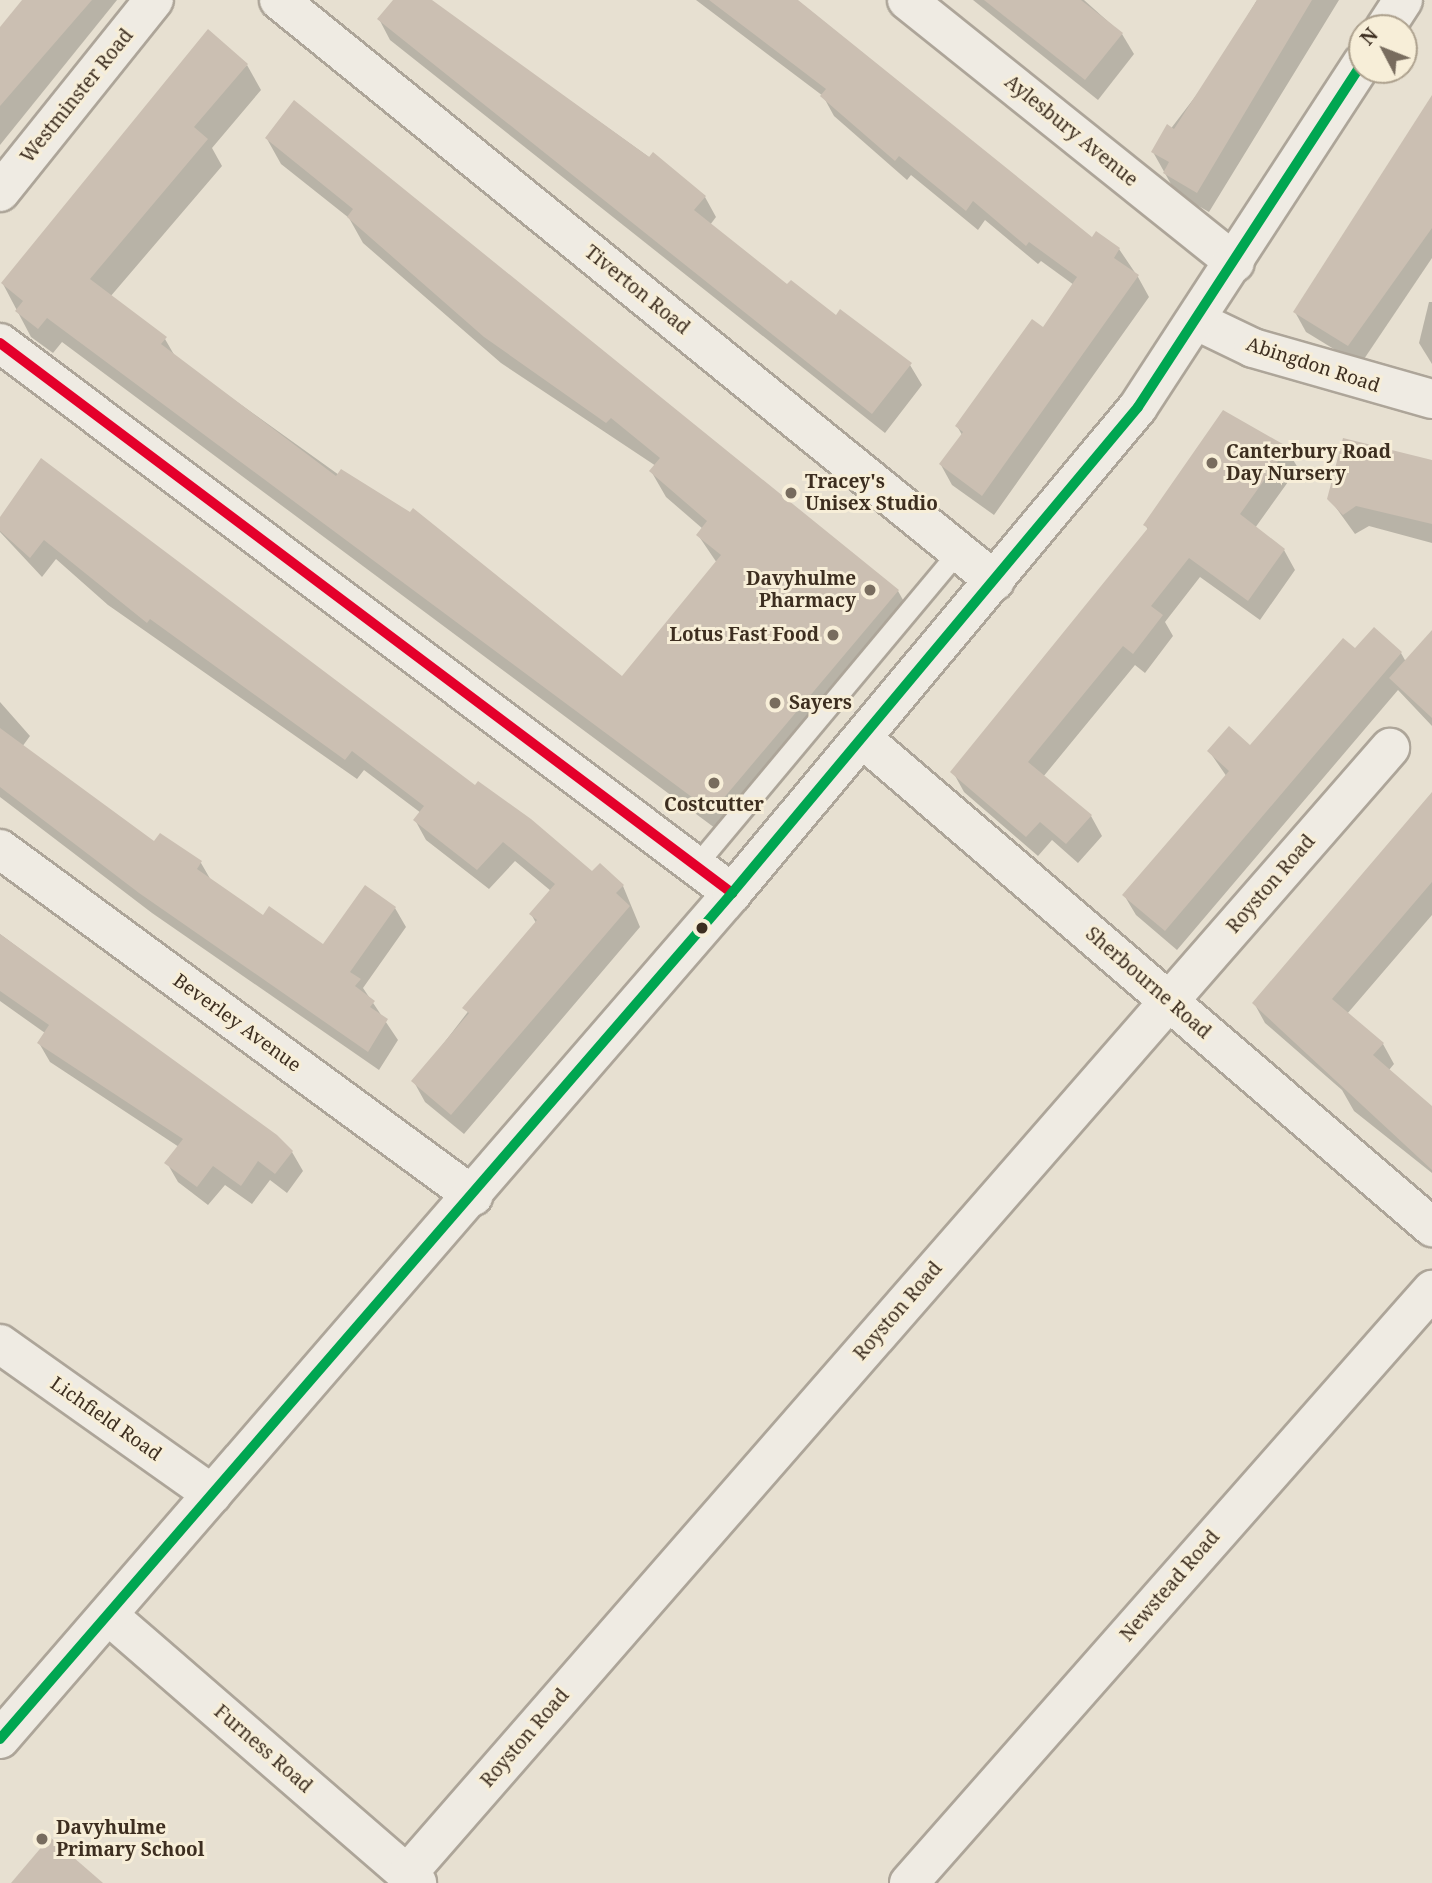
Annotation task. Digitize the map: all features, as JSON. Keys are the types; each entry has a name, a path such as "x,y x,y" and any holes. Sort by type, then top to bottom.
{"street":[{"name":"Westminster Road","path":"0,192 154,0"},
{"name":"Tiverton Road","path":"279,0 995,581"},
{"name":"Aylesbury Avenue","path":"906,0 1235,263"},
{"path":"1421,0 1432,5"},
{"path":"0,1739 473,1196 732,893 1138,407 1235,263 1349,84"},
{"name":"Abingdon Road","path":"1197,321 1253,348 1432,399"},
{"path":"0,343 732,893"},
{"name":"Sherbourne Road","path":"863,739 1432,1227"},
{"name":"Royston Road","path":"412,1879 1169,1000 1390,748"},
{"name":"Beverley Avenue","path":"0,849 473,1196"},
{"name":"Newstead Road","path":"909,1883 1432,1290"},
{"name":"Lichfield Road","path":"0,1344 212,1494"},
{"name":"Furness Road","path":"108,1615 412,1879"}],"lane":[{"path":"696,865 959,551"}],"building":[{"path":"22,0 92,0 0,106 0,27"},
{"path":"393,0 432,0 649,157 653,152 706,196 694,210 787,284 791,280 836,315 840,309 912,363 872,414 377,19"},
{"path":"709,0 798,0 1092,237 1096,231 1120,248 1114,258 1139,275 982,496 939,464 963,432 955,426 1032,319 1043,327 1077,277 1029,242 1026,246 973,201 966,211 899,156 895,161 820,96 826,89"},
{"path":"984,0 1081,0 1123,33 1085,80"},
{"path":"1257,0 1312,0 1197,193 1163,173 1169,162 1151,152 1167,124 1174,129"},
{"path":"208,29 248,64 194,127 208,139 90,279 167,337 161,344 336,476 341,469 410,512 413,508 622,676 721,555 696,535 707,521 649,471 660,458 611,418 606,423 484,337 347,217 353,209 265,138 294,100 899,590 712,812 47,318 38,329 15,311 23,301 1,283"},
{"path":"1432,95 1432,228 1348,346 1293,312"},
{"path":"1223,410 1288,447 1240,514 1285,549 1248,601 1189,558 1151,606 1163,615 1133,654 1123,646 1028,762 1092,815 1066,844 1040,822 1026,837 950,772 1148,528 1143,525"},
{"path":"1343,438 1432,460 1432,524 1356,506 1343,515 1327,499"},
{"path":"41,458 475,785 478,781 531,819 592,871 600,863 624,885 616,893 630,906 451,1115 411,1081 469,1013 462,1008 537,920 529,914 555,884 503,842 477,870 413,820 424,806 352,751 345,760 150,619 147,623 44,540 30,558 0,531 0,517"},
{"path":"1374,627 1402,652 1165,931 1122,895 1229,771 1207,751 1229,726 1250,745 1343,638 1355,648"},
{"path":"1432,630 1432,718 1389,678"},
{"path":"0,728 154,841 160,833 202,861 197,869 263,915 269,906 323,944 365,885 396,907 350,972 361,979 355,986 375,1001 370,1007 388,1019 368,1052 139,893 0,787"},
{"path":"1432,792 1432,882 1332,999 1384,1043 1373,1055 1432,1106 1432,1170 1252,1003"},
{"path":"0,934 277,1135 293,1151 275,1174 258,1161 241,1186 213,1166 197,1187 164,1163 183,1139 37,1043 49,1025 0,991"},
{"path":"50,1837 103,1883 11,1883"}],"transit line":[{"path":"0,1739 732,893 1138,407 1349,84"},
{"path":"0,343 732,893"}],"place":[{"name":"Canterbury Road Day Nursery","path":"1212,463"},
{"name":"Tracey's Unisex Studio","path":"791,493"},
{"name":"Davyhulme Pharmacy","path":"870,590"},
{"name":"Lotus Fast Food","path":"833,635"},
{"name":"Sayers","path":"775,703"},
{"name":"Costcutter","path":"714,783"},
{"name":"Davyhulme Primary School","path":"42,1839"}]}
